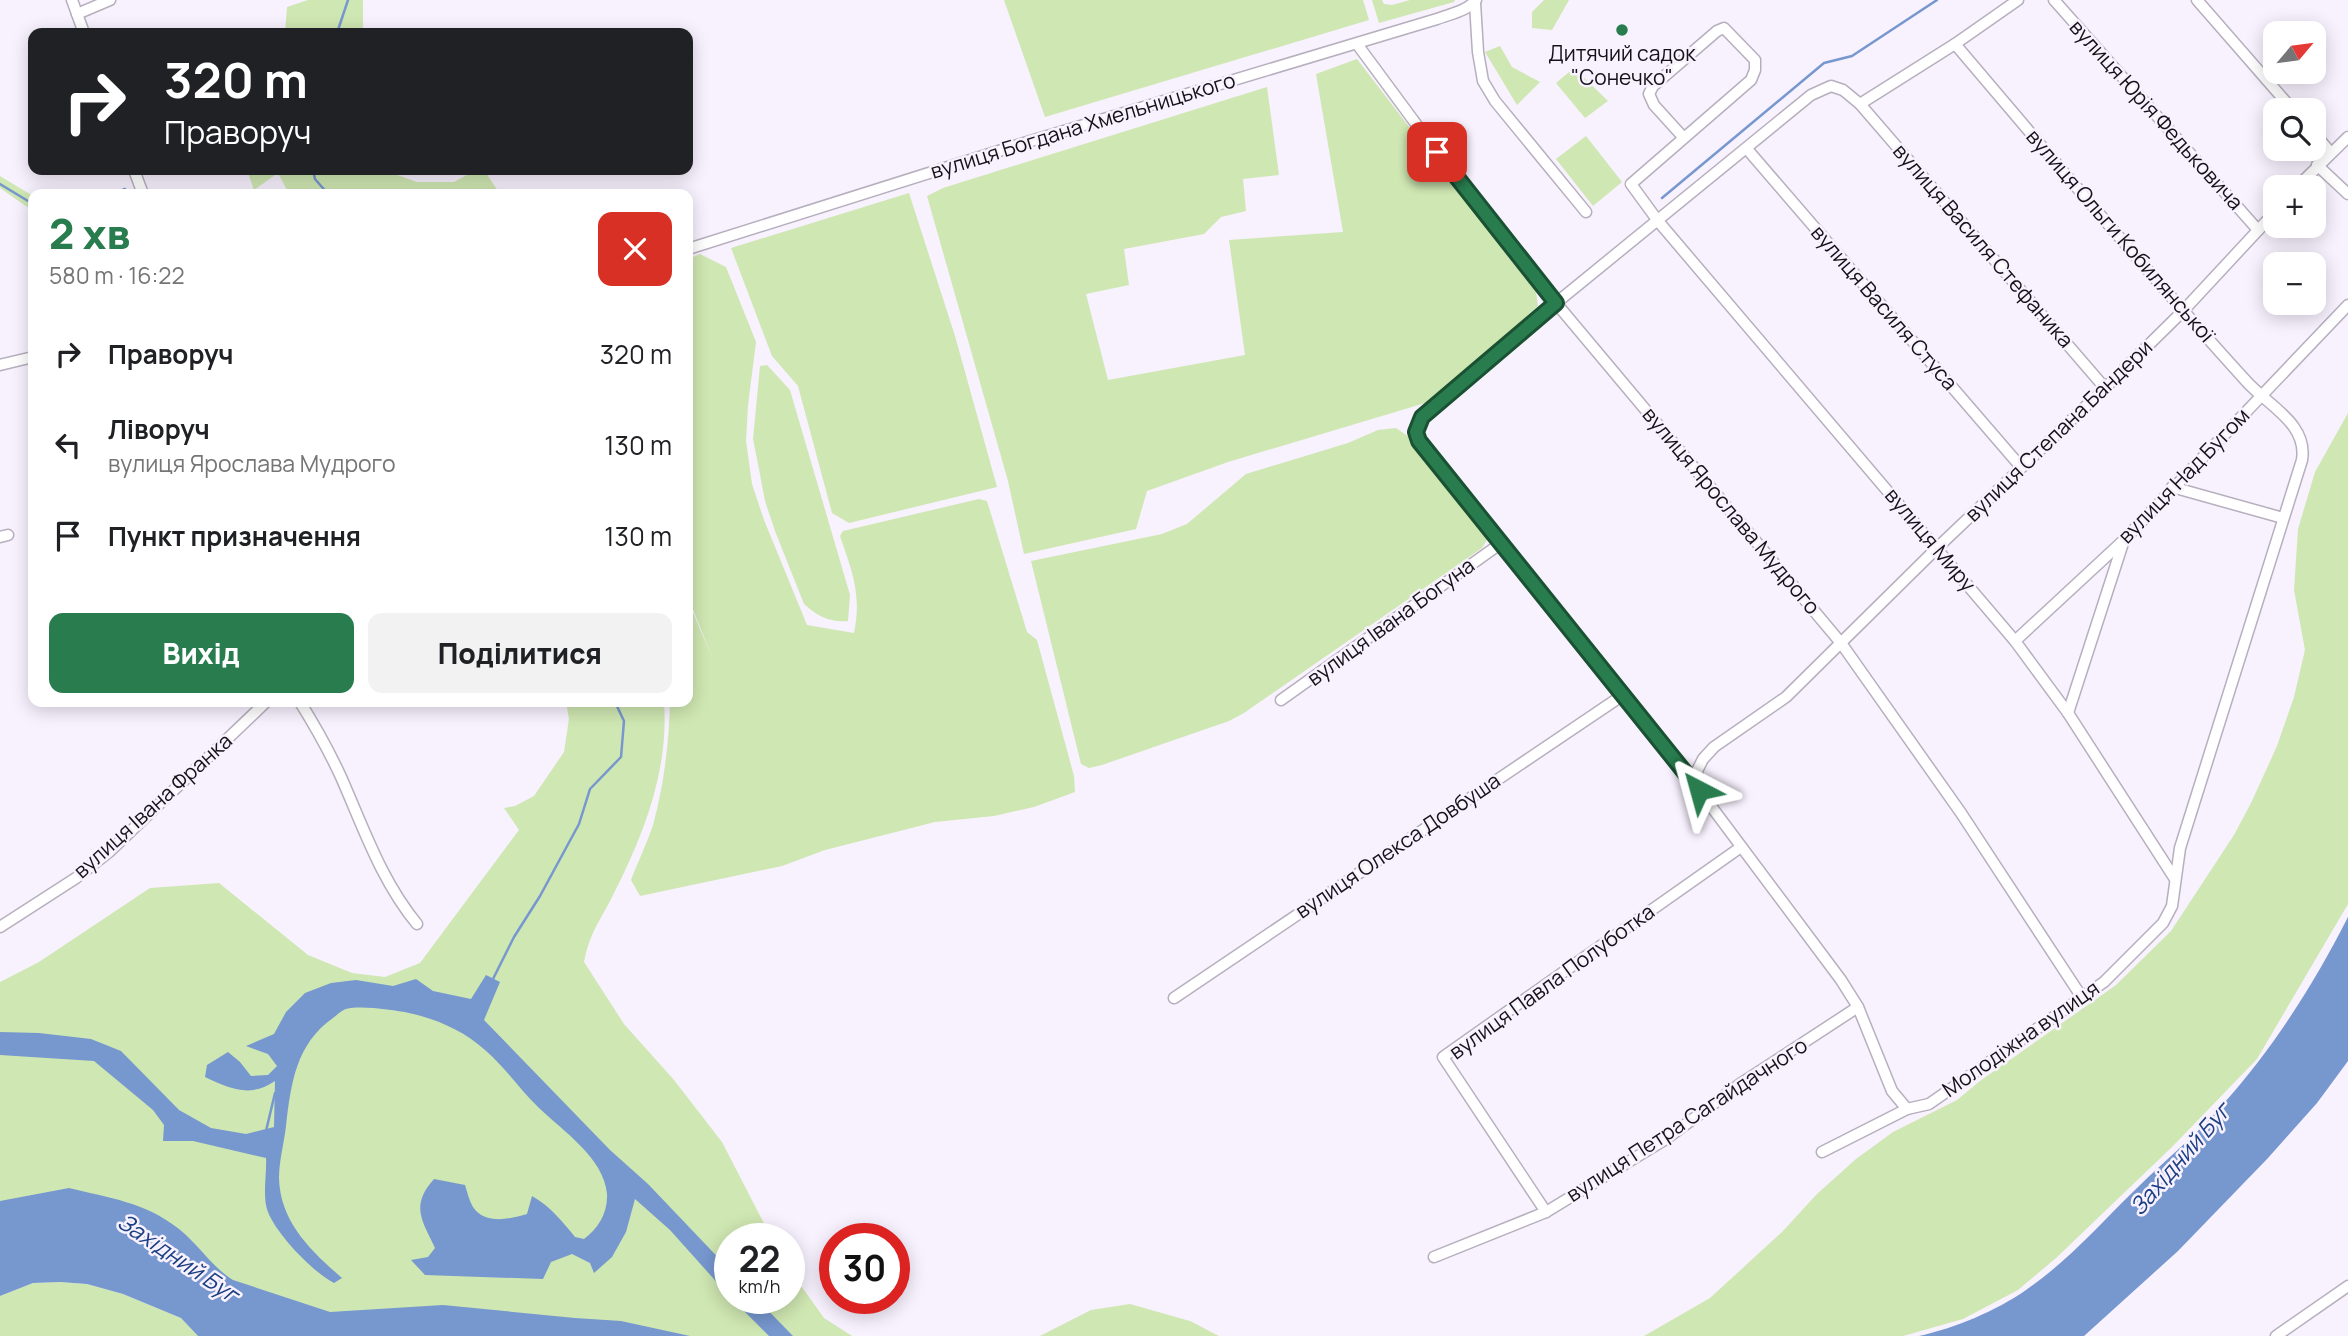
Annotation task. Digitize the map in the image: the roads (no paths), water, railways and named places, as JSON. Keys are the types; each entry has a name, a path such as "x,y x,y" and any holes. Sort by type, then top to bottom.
{"street":[{"path":"72,0 82,28"},
{"path":"77,14 110,0"},
{"path":"1860,104 1955,44 2018,0"},
{"name":"вулиця Юрія Федьковича","path":"2054,0 2258,230"},
{"path":"2197,0 2283,98"},
{"path":"1476,2 1478,52 1483,81 1495,100 1586,212"},
{"name":"вулиця Богдана Хмельницького","path":"693,247 1024,143 1357,44 1462,10 1476,2"},
{"path":"1724,28 1755,60 1755,71 1751,80 1683,136 1654,105 1649,94 1653,86 1717,31 1724,28"},
{"name":"вулиця Ярослава Мудрого","path":"1357,44 1453,174 1556,303 1841,643 1961,813 2081,996"},
{"name":"вулиця Ольги Кобилянської","path":"1955,44 2183,311 2261,397 2291,422"},
{"name":"вулиця Василя Стефаника","path":"1747,149 1772,125 1821,90 1831,86 1843,90 1860,104 2105,388"},
{"name":"вулиця Миру","path":"1683,136 1630,184 1658,221 2015,641 2068,713 2175,879"},
{"path":"2308,175 2348,137"},
{"path":"2326,147 2330,152"},
{"path":"1747,149 1556,303 1430,410 1422,417 1416,432 1419,441 1500,544 1699,790 1841,980 1858,1007 1892,1091 1907,1109"},
{"name":"вулиця Василя Стуса","path":"1747,149 2021,467"},
{"path":"2317,165 2348,194"},
{"name":"вулиця Степана Бандери","path":"1699,790 1697,771 1714,747 1786,697 2183,311 2263,225"},
{"name":"вулиця Над Бугом","path":"2015,641 2124,540 2348,305"},
{"path":"0,365 28,358"},
{"name":"Молодіжна вулиця","path":"1822,1152 1907,1109 1930,1104 2104,982 2163,923 2172,906 2180,848 2304,446 2301,435 2291,422"},
{"path":"2172,487 2283,518"},
{"path":"2068,713 2124,540"},
{"name":"вулиця Івана Богуна","path":"1281,700 1500,544"},
{"name":"вулиця Олекса Довбуша","path":"1174,998 1623,695"},
{"name":"вулиця Івана Франка","path":"0,927 76,878 109,852 261,707"},
{"path":"303,707 341,778 380,869 400,904 417,924"},
{"name":"вулиця Павла Полуботка","path":"1546,1212 1443,1057 1741,847"},
{"name":"вулиця Петра Сагайдачного","path":"1434,1257 1546,1212 1666,1139 1740,1084 1858,1007"},
{"path":"2276,1336 2348,1286"}],"water":[{"name":"Західний Буг","path":"2348,917 2348,1061 2317,1103 2268,1158 2178,1251 2084,1336 1919,1336 1988,1312 2041,1279 2070,1255 2192,1136 2242,1082 2276,1037 2307,991"},
{"path":"486,975 500,982 484,1020 714,1253 714,1279 670,1230 635,1199 626,1232 612,1257 594,1273 590,1263 572,1254 551,1262 543,1279 425,1275 411,1260 428,1257 435,1248 423,1221 420,1205 434,1179 465,1185 473,1207 478,1213 491,1218 506,1219 527,1214 532,1196 551,1210 575,1237 584,1239 601,1220 607,1201 604,1181 581,1146 532,1101 477,1043 430,1019 386,1009 346,1009 321,1028 303,1052 290,1095 280,1165 281,1194 291,1222 299,1234 342,1278 334,1283 296,1252 268,1212 265,1199 266,1158 193,1141 163,1141 164,1125 153,1110 94,1061 0,1055 0,1032 91,1039 121,1051 179,1110 211,1128 246,1134 274,1127 275,1081 257,1089 240,1090 205,1077 207,1065 228,1052 251,1076 268,1075 277,1066 268,1054 246,1046 274,1034 286,1012 305,993 331,983 356,980 393,986 416,979 433,991 471,999"},
{"name":"Західний Буг","path":"69,1188 126,1202 153,1213 179,1229 233,1280 330,1312 443,1305 621,1321 690,1336 198,1336 181,1318 123,1294 87,1284 33,1283 0,1296 0,1201"},
{"path":"747,1314 772,1314 793,1336 769,1336"}],"waterway":[{"path":"339,28 348,0"},
{"path":"1662,198 1824,63 1852,56 1937,0"},
{"path":"314,175 324,189"},
{"path":"0,184 28,201"},
{"path":"492,981 579,824 590,789 621,757 624,721 617,707"},
{"path":"266,1131 275,1093"}],"place":[{"name":"Дитячий садок \"Сонечко\"","path":"1622,30"}]}
